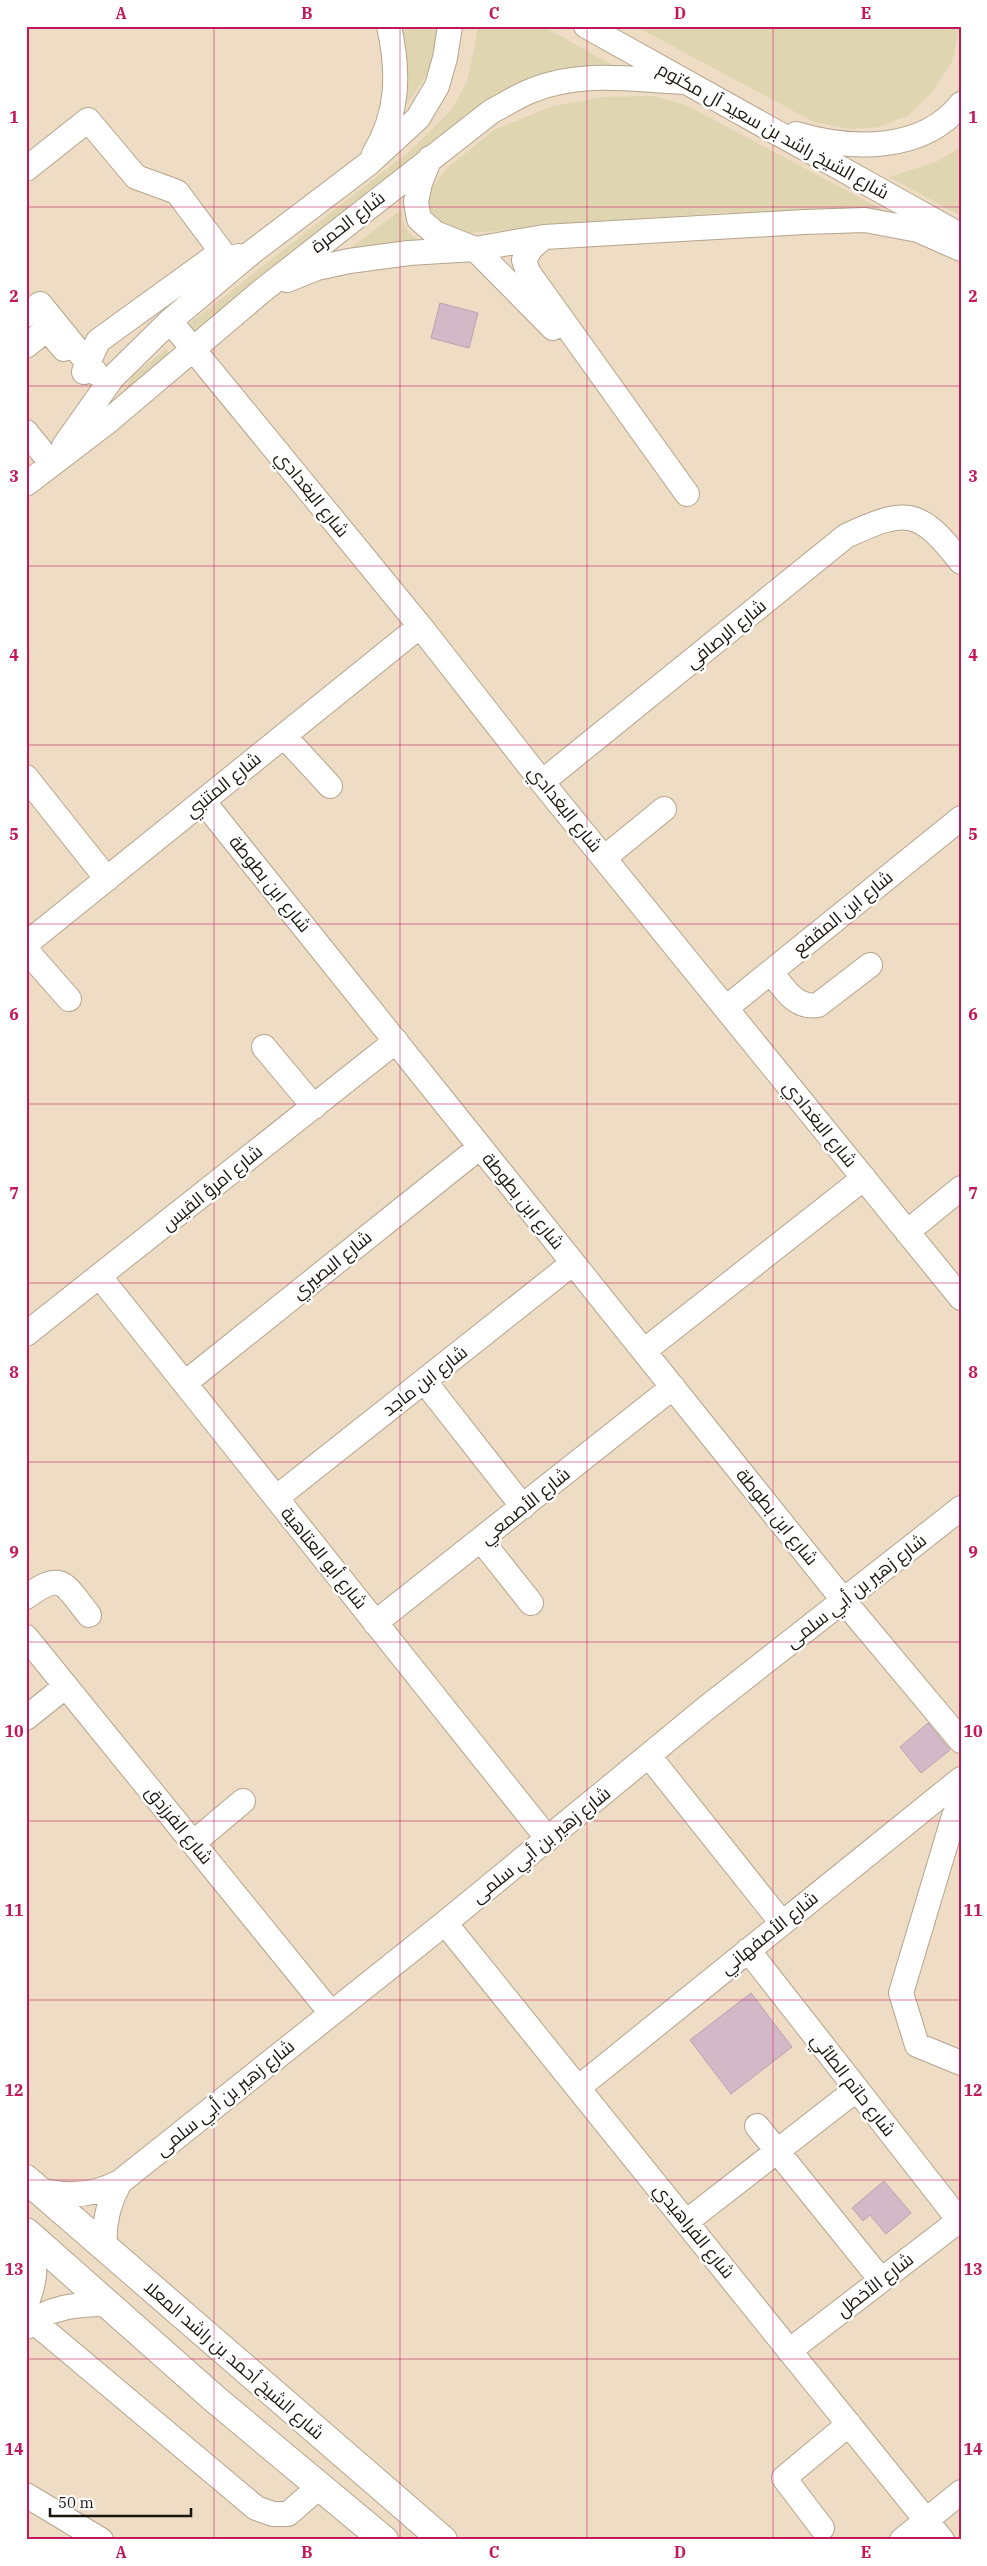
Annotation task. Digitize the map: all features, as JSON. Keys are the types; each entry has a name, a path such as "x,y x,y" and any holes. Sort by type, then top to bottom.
{"main road":[{"name":"شارع الشيخ أحمد بن راشد المعلا","path":"32,2184 443,2540"},
{"path":"26,2232 105,2304 320,2486 375,2536"}],"street":[{"path":"368,164 385,137 395,98 396,57 389,26"},
{"name":"شارع الحمرة","path":"52,464 100,394 130,358 170,321 252,252 368,164 418,118 437,86 445,58 450,26"},
{"name":"شارع الشيخ راشد بن سعيد آل مكتوم","path":"586,26 961,236"},
{"name":"شارع الحمرة","path":"26,484 106,423 262,290 492,111 533,90 569,79 606,76 686,82"},
{"path":"760,124 821,142 892,144 930,132 961,104"},
{"path":"26,169 88,120 136,177 177,192 220,258"},
{"path":"26,181 86,136 128,188 170,200 220,258"},
{"path":"431,157 420,183 416,202 419,219 435,233 475,249 602,377"},
{"path":"262,290 317,268 350,261 409,253 475,249 544,237 866,220 918,230 961,249"},
{"path":"544,237 531,248 524,260 528,272 688,494"},
{"path":"86,368 98,342 220,258 252,252"},
{"path":"26,315 40,304 86,368 100,394"},
{"name":"شارع البغدادي","path":"170,321 420,626 542,782 961,1298"},
{"path":"26,346 48,329 86,368 98,374 130,358"},
{"path":"26,432 52,464"},
{"name":"شارع الرصافي","path":"542,782 846,536 880,520 902,516 921,522 943,539 961,562"},
{"name":"شارع المتنبي","path":"26,944 420,626"},
{"path":"284,736 330,786"},
{"path":"26,777 107,879"},
{"name":"شارع ابن بطوطة","path":"203,801 844,1601 961,1742"},
{"path":"604,858 664,809"},
{"name":"شارع ابن المقفع","path":"726,1008 961,818"},
{"path":"26,950 69,999"},
{"path":"771,972 793,999 811,1006 818,1005 870,965"},
{"name":"شارع امرؤ القيس","path":"26,1334 396,1041"},
{"path":"264,1047 314,1107"},
{"name":"شارع البصيري","path":"184,1383 480,1146"},
{"path":"644,1351 864,1178"},
{"path":"907,1232 961,1188"},
{"name":"شارع ابن ماجد","path":"276,1498 573,1263"},
{"name":"شارع أبو العتاهية","path":"100,1277 548,1839"},
{"path":"425,1382 523,1507"},
{"name":"شارع الأصمعي","path":"375,1623 673,1387"},
{"name":"شارع زهير بن أبي سلمى","path":"32,2184 51,2193 80,2195 108,2189 120,2182 445,1923 648,1756 961,1508"},
{"path":"481,1540 531,1603"},
{"path":"26,1597 46,1583 58,1582 67,1587 88,1615"},
{"name":"شارع الفرزدق","path":"26,1637 331,2013"},
{"path":"26,1718 66,1686"},
{"path":"648,1756 782,1923"},
{"name":"شارع الأصفهاني","path":"578,2088 961,1779"},
{"path":"193,1842 243,1801"},
{"path":"961,1802 954,1816 901,1993 917,2045 961,2063"},
{"name":"شارع الفراهيدي","path":"445,1923 942,2540"},
{"name":"شارع حاتم الطائي","path":"748,1950 960,2220"},
{"path":"686,2222 856,2089"},
{"path":"757,2126 881,2280"},
{"name":"شارع زهير بن أبي سلمى","path":"105,2248 106,2214 120,2182"},
{"name":"شارع الأخطل","path":"790,2351 960,2220"},
{"path":"26,2239 35,2262 34,2284 28,2317"},
{"path":"28,2317 61,2308 85,2304 105,2304"},
{"path":"28,2317 256,2508 273,2514 288,2514 320,2486"},
{"path":"822,2528 784,2478 849,2424"},
{"path":"902,2540 961,2492"},
{"path":"26,2495 101,2540"}],"sand":[{"path":"400,26 439,26 429,68 418,88 392,121"},
{"path":"477,26 543,26 614,66 573,71 530,84 197,335 189,324 412,149 452,109 467,82 477,35"},
{"path":"635,26 960,26 952,62 931,93 909,115 878,127 850,129 814,122"},
{"path":"653,96 686,105 885,211 759,219 728,212 470,233 447,231 426,210 429,191 446,169 494,130 550,107 602,97"},
{"path":"961,147 961,216 889,177 936,162"},
{"path":"402,209 406,227 410,234 418,240 349,249"},
{"path":"166,349 176,360 119,405 132,376"}],"building":[{"path":"440,303 478,313 469,348 431,338"},
{"path":"928,1723 950,1750 921,1773 900,1747"},
{"path":"751,1993 792,2047 731,2094 690,2040"},
{"path":"884,2181 911,2213 886,2234 870,2215 863,2221 852,2208"}]}
